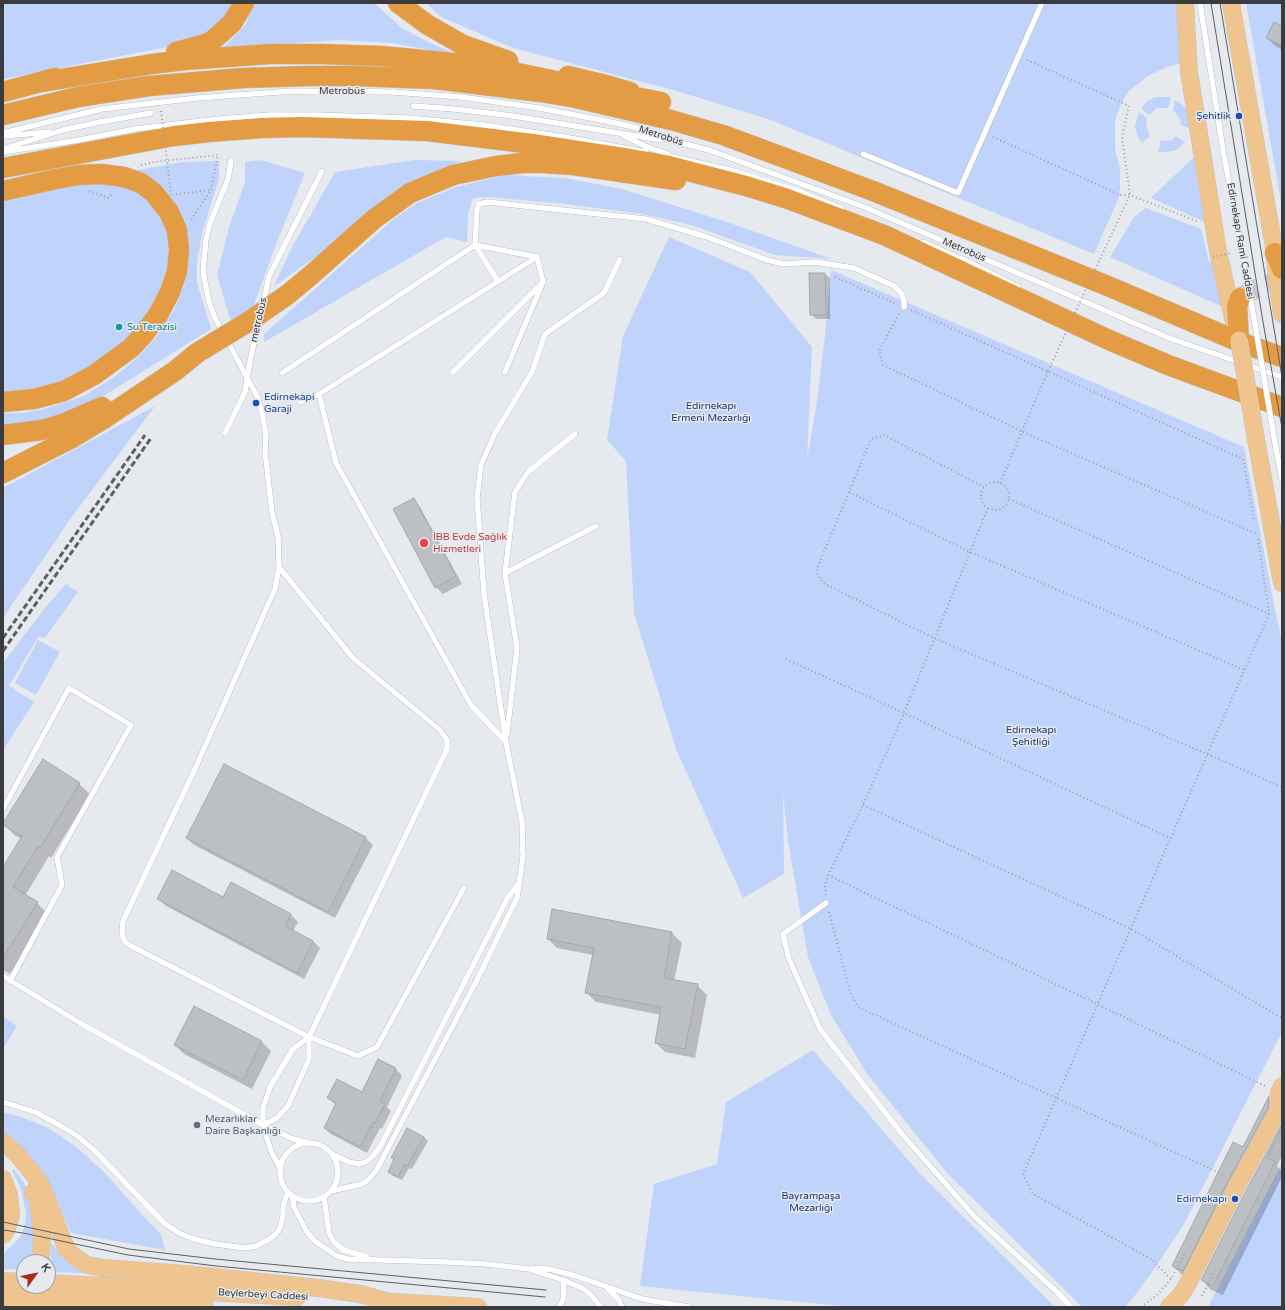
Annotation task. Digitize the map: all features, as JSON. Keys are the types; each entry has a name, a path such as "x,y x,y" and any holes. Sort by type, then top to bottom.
{"highway":[{"path":"3,92 91,68 185,50 212,41 232,23 244,3"},
{"path":"398,3 428,25 463,45 482,53 501,60 606,85 707,117 738,128 763,141 785,158"},
{"path":"42,82 152,64 208,58 270,54 381,56 465,64 508,71 661,102"},
{"path":"3,115 78,98 149,86 243,78 354,76 392,77 474,84 576,98 671,120 723,135 881,194 1103,284 1242,343 1282,357"},
{"path":"3,168 136,143 209,132 262,128 341,128 427,131 525,143 665,165 746,186 785,198 884,235 1109,340 1168,365 1278,401"},
{"path":"3,473 72,438 102,420 175,371 197,354 287,295 374,219 398,201 410,193 453,175 496,166 522,163 543,163 573,165 690,182 746,186"},
{"path":"3,191 79,175 101,174 124,177 141,183 154,193 169,212 176,230 179,250 177,272 170,292 158,315 131,348 115,361 64,391 34,399 3,402"},
{"path":"1239,340 1237,306 1240,298"},
{"path":"3,435 42,430 81,417 119,397 174,363 197,354"}],"main road":[{"path":"1185,3 1189,72 1200,145 1218,251 1239,340 1282,583"},
{"path":"1231,3 1279,261 1277,284 1282,314"},
{"path":"1169,1307 1181,1295 1186,1287 1280,1098"},
{"path":"3,1142 26,1164 41,1185 66,1248 75,1257 87,1265 110,1269 186,1274 318,1288 360,1294 390,1302"},
{"path":"3,1149 28,1181 38,1201 42,1234 41,1254"},
{"path":"3,1179 9,1195 11,1215 3,1235"},
{"path":"3,1281 16,1282"},
{"name":"Beylerbeyi Caddesi","path":"56,1286 71,1292 205,1307"},
{"name":"Beylerbeyi Caddesi","path":"3,1297 71,1292 390,1302 478,1307"},
{"path":"19,1307 29,1294"}],"lane":[{"path":"863,154 958,193 1042,3"},
{"name":"Edirnekapı Rami Caddesi","path":"1200,3 1223,150 1282,479"},
{"name":"Metrobüs","path":"3,133 102,109 225,95 294,91 406,92 461,97 539,108 634,127 676,142 709,150 864,207 1169,338 1282,377"},
{"path":"414,106 513,116 676,142"},
{"path":"3,149 63,130 151,113"},
{"name":"Metrobüs","path":"3,152 79,140 135,129 234,118 316,115 407,118 484,125 564,137 678,158 730,170 801,192 845,210"},
{"path":"3,136 63,130"},
{"path":"616,133 647,147 678,158"},
{"path":"231,161 228,179 208,233 203,272 209,302 215,318 257,396 263,417 266,436 265,451 272,512 278,536 279,567 275,588 195,769 123,921 122,934 125,942 131,946 309,1037 358,1056 377,1047 464,888"},
{"name":"metrobus","path":"225,433 245,392 250,361 269,276 322,171"},
{"path":"497,282 475,245 476,208 479,204 487,202 646,219 707,236 767,260 784,264 815,262 854,268 894,286 901,293 904,301 904,307"},
{"name":"Metrobüs","path":"918,240 973,264 1022,288"},
{"path":"282,373 475,245 537,257"},
{"path":"300,402 319,394 537,257"},
{"path":"505,372 543,282 537,257"},
{"path":"331,1191 362,1184 367,1181 376,1171 477,980 517,898 523,856 522,822 506,742 484,594 477,498 481,465 495,433 532,372 545,334 604,292 620,258"},
{"path":"453,372 543,282"},
{"path":"1237,381 1252,386"},
{"path":"1260,389 1278,401"},
{"path":"319,394 336,463 471,705 506,742"},
{"path":"506,742 517,648 505,573 515,492 528,472 575,434"},
{"path":"505,573 596,526"},
{"path":"263,1125 277,1118 288,1106 309,1059 309,1037 447,749 447,740 440,730 353,658 279,567"},
{"path":"3,809 69,688 131,724 57,857 62,885 10,981"},
{"path":"332,1154 348,1162 359,1164 366,1162 380,1147 507,899 519,883"},
{"path":"826,903 783,934 789,959 820,1030 902,1134 974,1216 1071,1307"},
{"path":"3,976 80,1023 263,1125 293,1139 316,1143 325,1147 337,1162 337,1182 331,1191 324,1197 306,1201 297,1198 284,1186 280,1168 271,1151 263,1125 263,1108 270,1087 293,1049 309,1037"},
{"path":"3,1102 35,1112 76,1135 94,1150 164,1223 179,1233 194,1239 232,1247 245,1248 256,1246 276,1234 280,1228 283,1216 283,1206 290,1193"},
{"path":"280,1168 283,1159 288,1152 296,1145 306,1142"},
{"path":"290,1193 294,1207 307,1232 316,1242 337,1256 348,1259 373,1258 486,1264 529,1269 582,1288 590,1294 601,1307"},
{"path":"324,1197 329,1233 334,1242 344,1250 373,1258"},
{"path":"529,1269 541,1268 553,1270 576,1276 642,1300 690,1307"},
{"path":"559,1307 563,1300 563,1280"},
{"path":"606,1287 619,1300 622,1307"}],"path":[{"path":"1000,483 1048,371 1130,195 1122,137 1129,106 1018,56"},
{"path":"161,111 171,195 211,190"},
{"path":"984,133 1120,195 1130,195 1203,224"},
{"path":"109,198 130,168 154,162 218,155 211,190 192,218 190,224"},
{"path":"1212,250 1213,257 1231,254"},
{"path":"835,277 1242,459 1257,534 1269,614 1023,1174 1033,1194 1151,1259 1171,1279"},
{"path":"904,307 879,351 883,365 1023,432 1257,534"},
{"path":"984,487 884,435 870,439 816,571 823,583 936,639 1282,787"},
{"path":"990,483 1000,483 1008,490 1009,499 1003,508 997,510 988,508 984,505 981,496 984,487 990,483"},
{"path":"848,492 970,552 1244,670"},
{"path":"1009,499 1269,614"},
{"path":"988,508 936,639 904,713 863,805 828,875 825,887 826,903 850,992 858,1007 1239,1182"},
{"path":"786,659 1170,838"},
{"path":"863,805 1131,928 1282,1018"},
{"path":"828,875 1097,1004 1280,1098"},
{"path":"1141,1307 1158,1295 1171,1279 1185,1253"},
{"path":"1202,1296 1217,1268"}],"green space":[{"path":"3,3 236,3 222,23 193,42 3,79"},
{"path":"255,3 374,3 402,28 457,55 392,43 338,40 223,48 245,25"},
{"path":"426,3 1179,3 1181,63 1167,67 1148,76 1129,91 1122,102 1115,120 1115,149 1120,169 1120,195 1094,254 771,120 677,91 513,48 441,17"},
{"path":"1246,3 1282,3 1282,207"},
{"path":"1156,97 1171,97 1168,108 1157,108 1149,115 1141,108 1147,101"},
{"path":"1175,100 1182,104 1188,111 1192,129 1181,125 1180,119 1173,110"},
{"path":"1139,112 1147,118 1146,126 1150,136 1142,143 1137,135 1135,126"},
{"path":"1176,136 1185,142 1176,150 1158,152 1161,140 1172,140"},
{"path":"1196,155 1207,223 1151,198"},
{"path":"261,160 305,173 275,247 252,310 231,321 217,275 229,227 245,183 245,162"},
{"path":"415,160 462,161 440,169 403,189 321,253 274,286 291,249 335,172"},
{"path":"219,161 219,179 202,233 197,263 197,282 211,329 86,407 55,419 3,427 3,413 22,413 44,409 84,396 114,377 137,358 155,339 174,310 182,291 188,272 189,248 187,235 132,171 182,162"},
{"path":"505,175 565,178 622,189 727,222 832,259 775,255 691,225 643,214 574,205 489,197 473,198 468,214 467,242 446,237 264,342 264,334 394,219 417,203 456,187"},
{"path":"93,180 111,181 143,192 161,213 168,236 169,264 161,290 148,315 126,344 100,363 51,386 17,393 3,393 3,202"},
{"path":"1146,208 1201,229 1209,262 1214,263 1223,307 1110,257 1134,217"},
{"name":"Edirnekapı Şehitliği","path":"669,237 750,272 812,347 807,459 816,408 831,270 1244,447 1282,642 1282,1032 1184,1224 1157,1265 1125,1307 1082,1307 947,1173 868,1075 831,1015 808,957 788,841 783,792 784,874 743,898 676,749 634,613 626,461 607,440 623,336"},
{"path":"155,406 71,518 3,618 3,488"},
{"path":"66,584 78,592 45,638 38,637 9,686 34,702 3,750 3,663 45,608"},
{"path":"38,640 60,652 36,695 15,683"},
{"path":"3,1017 17,1026 3,1049"},
{"name":"Bayrampaşa Mezarlığı","path":"813,1050 921,1175 1055,1307 851,1307 640,1286 654,1184 717,1164 726,1102"},
{"path":"3,1112 21,1117 50,1129 76,1147 103,1171 161,1234 165,1250 71,1233 44,1176 3,1135"},
{"path":"1282,1163 1282,1307 1208,1307"},
{"path":"14,1169 24,1183 31,1199 35,1216 34,1248 32,1254 16,1254 16,1270 3,1269 3,1254 21,1235 26,1216 20,1186 12,1171"},
{"path":"51,1242 62,1257 84,1273 56,1272 56,1254 51,1254"}],"building":[{"path":"1274,22 1282,26 1282,46 1266,38"},
{"path":"809,273 825,273 826,315 810,315"},
{"name":"İBB Evde Sağlık Hizmetleri","path":"414,498 456,576 435,588 393,509"},
{"path":"43,759 80,783 40,848 38,846 13,887 38,902 3,958 3,867 22,836 3,825 3,823"},
{"path":"224,764 366,837 328,912 186,838"},
{"path":"172,870 223,897 231,882 291,914 285,926 313,941 297,973 157,899"},
{"path":"552,909 672,932 664,978 698,984 685,1049 655,1043 661,1007 585,993 594,948 547,939"},
{"path":"194,1006 262,1041 243,1080 174,1045"},
{"path":"378,1059 396,1068 380,1101 385,1104 375,1123 373,1122 360,1147 324,1128 336,1103 327,1098 337,1079 362,1092"},
{"path":"1269,1096 1268,1108 1230,1177 1183,1271 1172,1266 1233,1142 1243,1147"},
{"path":"1282,1124 1282,1127 1267,1158 1275,1162 1213,1286 1201,1280"},
{"path":"407,1128 424,1137 407,1166 404,1165 398,1177 388,1172 394,1159 391,1158"}],"tunnel":[{"path":"1240,298 1253,290 1270,284 1282,284"}],"tram line":[{"path":"1211,3 1263,322 1282,428"},
{"path":"1220,3 1282,377"},
{"path":"3,1222 129,1249 215,1259 546,1290"},
{"path":"3,1230 128,1255 216,1266 545,1297"}],"railway":[{"path":"3,638 145,435"},
{"path":"3,651 151,438"}],"place":[{"name":"Şehitlik","path":"1239,116"},
{"name":"Su Terazisi","path":"119,327"},
{"name":"Edirnekapi Garaji","path":"256,403"},
{"name":"İBB Evde Sağlık Hizmetleri","path":"424,543"},
{"name":"Mezarlıklar Daire Başkanlığı","path":"197,1125"},
{"name":"Edirnekapı","path":"1235,1199"}],"park label":[{"name":"Edirnekapı Ermeni Mezarlığı","path":"711,412"}]}
